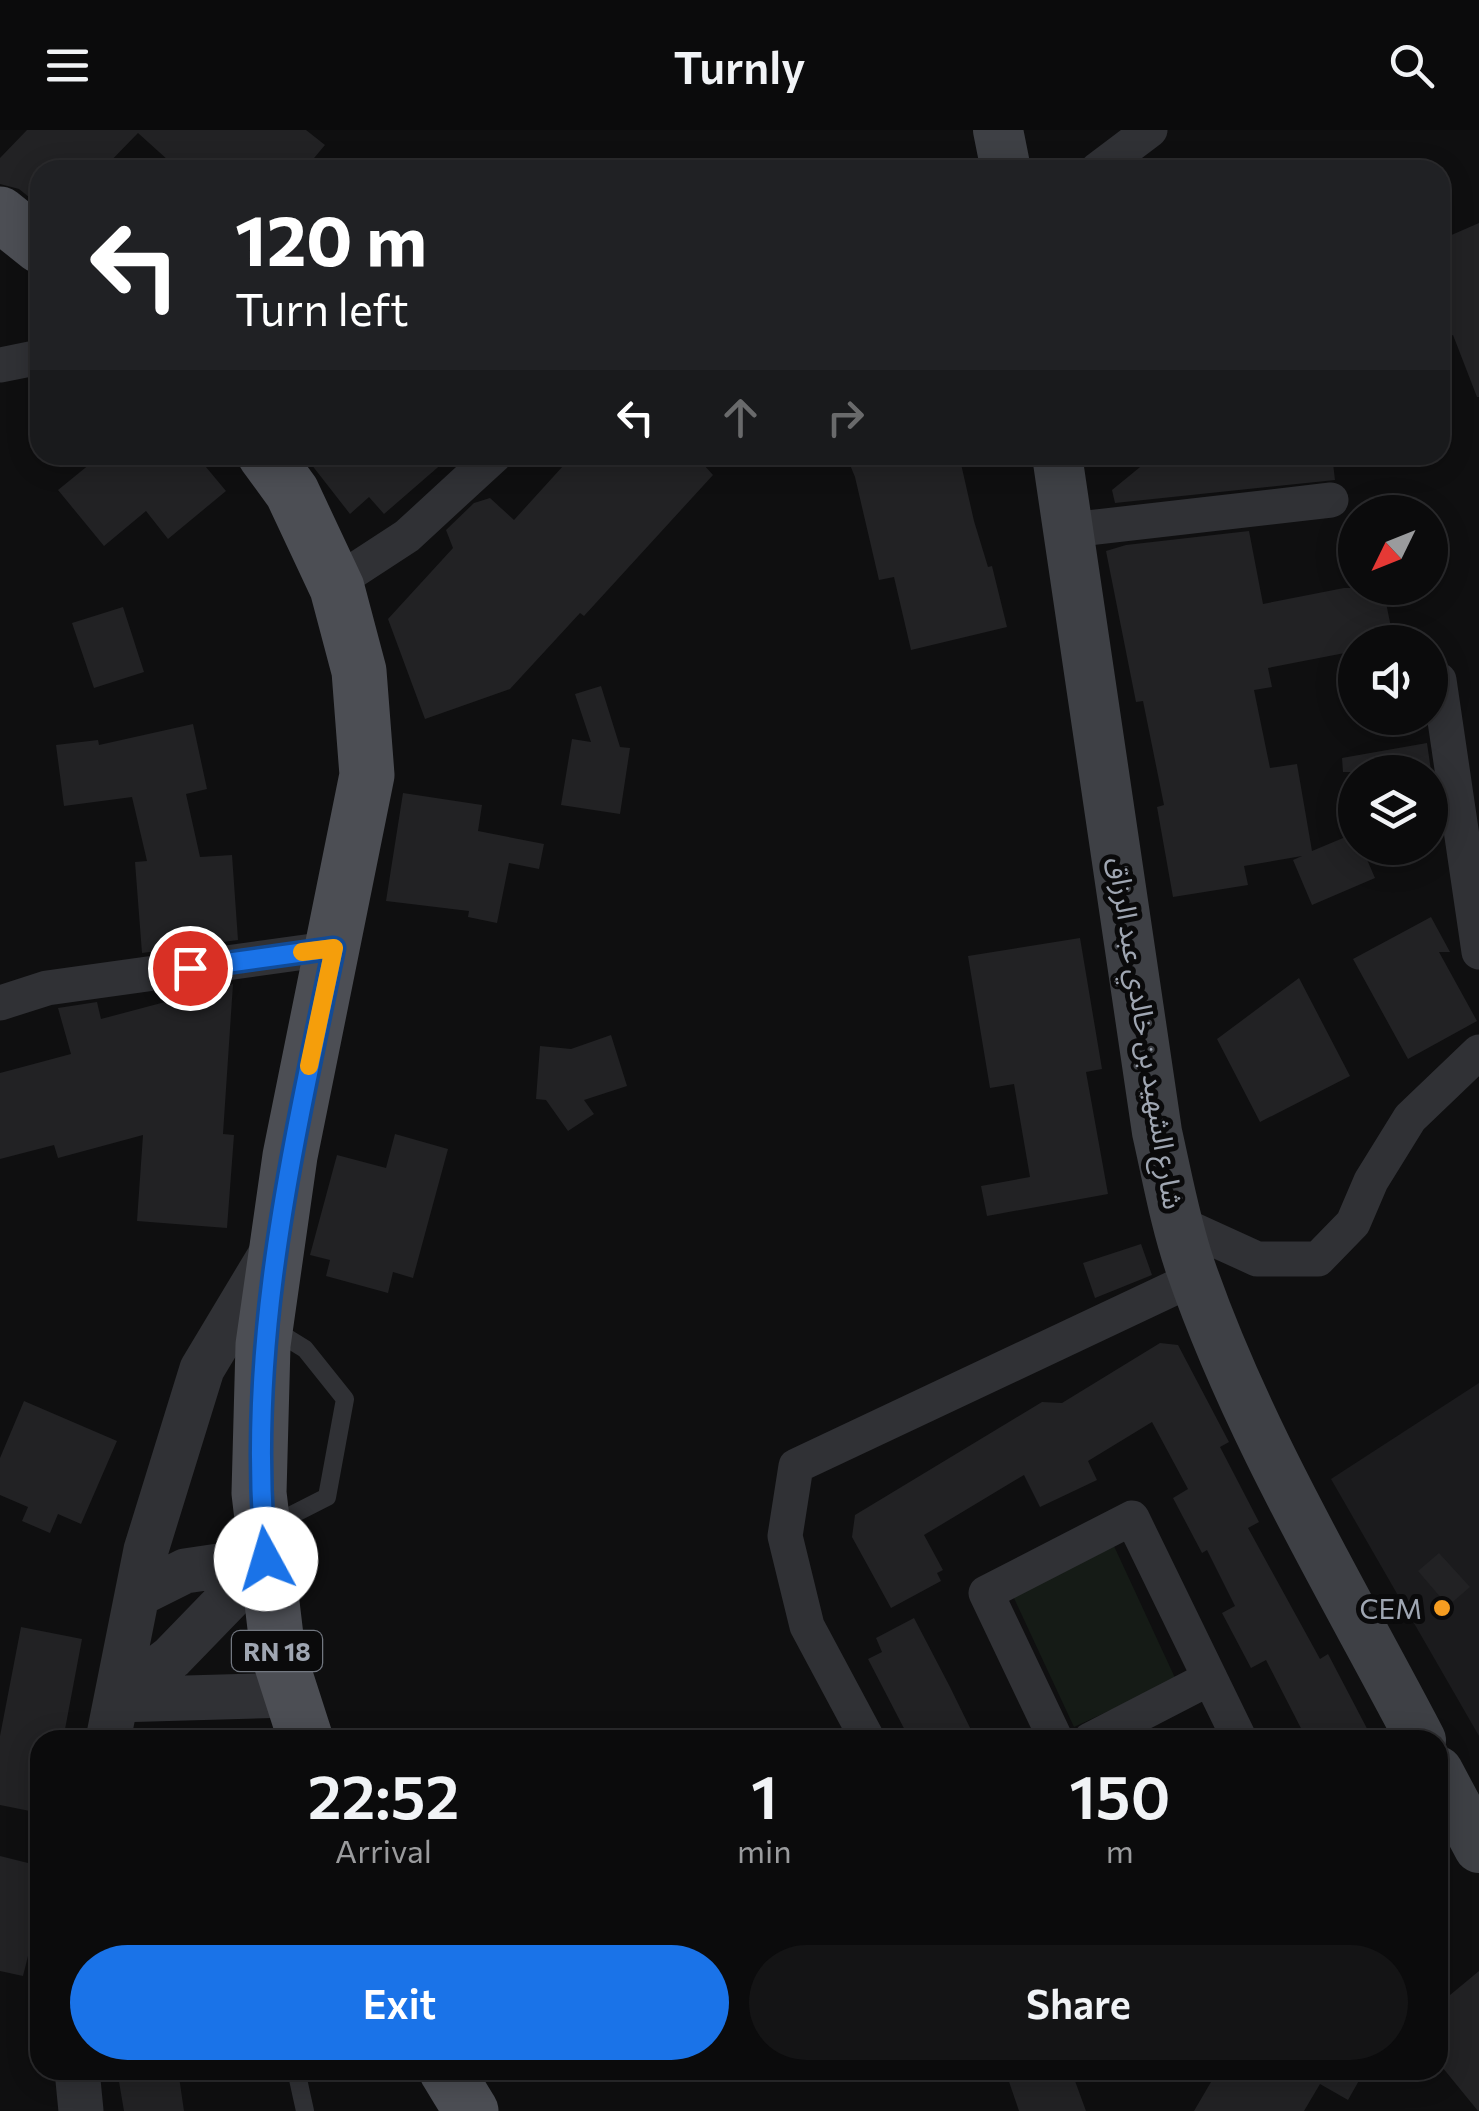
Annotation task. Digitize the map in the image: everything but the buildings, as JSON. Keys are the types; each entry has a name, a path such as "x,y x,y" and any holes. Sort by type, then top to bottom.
{"main road":[{"path":"998,130 1004,160"},
{"path":"0,214 30,238"},
{"name":"RN 18","path":"272,465 292,492 335,582 359,671 367,775 290,1156 266,1325 259,1493 278,1653 299,1718"},
{"name":"شارع الشهيد بن خالدي عبد الرزاق","path":"1059,465 1156,1132 1178,1223 1195,1278 1250,1415 1416,1730"},
{"path":"1448,1790 1479,1848"},
{"path":"452,2080 471,2111"}],"street":[{"path":"1110,160 1150,130"},
{"path":"0,365 30,359"},
{"path":"335,582 408,536 485,465"},
{"path":"1070,530 1331,500"},
{"path":"1447,735 1479,952"},
{"path":"0,1004 46,988 334,948"},
{"path":"1178,1223 1257,1259 1318,1259 1353,1223 1371,1181 1410,1118 1479,1052"},
{"path":"112,1720 146,1550 202,1368 277,1245"},
{"path":"863,1730 807,1626 785,1536 796,1466 1195,1278"},
{"path":"1051,1730 986,1593 1132,1518 1235,1730"},
{"path":"137,1594 184,1571 265,1544"},
{"path":"112,1720 172,1657 265,1544"},
{"path":"1109,1730 1210,1678"},
{"path":"112,1720 299,1718"},
{"path":"78,2080 81,2111"}],"lane":[{"path":"265,1544 328,1497 344,1399 304,1349 266,1325"},
{"path":"298,2080 305,2111"}],"shaded area":[{"name":"CEM","path":"1479,1383 1479,1736 1331,1479"},
{"path":"1114,1546 1176,1680 1074,1727 1012,1594"}],"slow traffic":[{"path":"302,952 334,948 309,1066"}],"place":[{"name":"CEM","path":"1442,1608"}],"route":[{"path":"190,968 334,948 290,1156 262,1345 259,1493 266,1559"}]}
